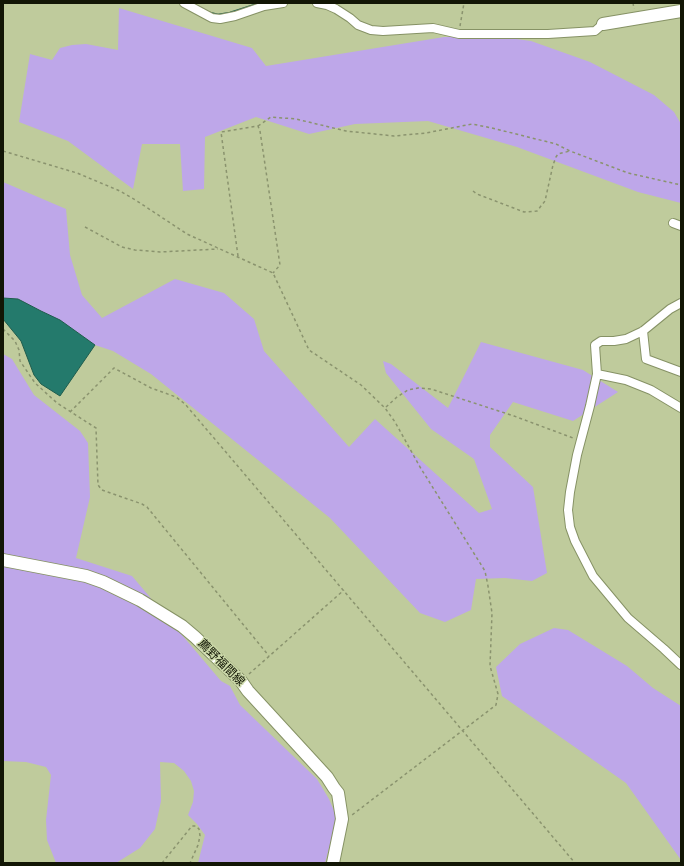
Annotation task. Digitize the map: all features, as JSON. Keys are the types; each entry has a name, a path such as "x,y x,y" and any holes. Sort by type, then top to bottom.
{"main road":[{"path":"603,24 681,11"},
{"name":"薦野福間線","path":"3,560 86,576 120,590 182,626 241,681 248,691 330,782 338,793 342,819 333,863"}],"street":[{"path":"184,3 212,18 220,19 235,16 264,6 283,3"},
{"path":"317,3 336,9 358,25 371,30 401,31 434,28 459,34 548,34 595,31 603,24"},
{"path":"681,303 670,309 643,331 626,339 601,341 595,345 596,374 570,492 568,510 570,527 574,541 593,576 628,618 681,665"},
{"path":"643,331 646,359 681,372"},
{"path":"596,374 626,380 651,390 681,408"}],"path":[{"path":"459,34 464,3"},
{"path":"238,257 221,132 258,126 270,117 296,119 346,131 394,136 426,133 472,124 556,144 570,151 628,173 681,185"},
{"path":"258,126 280,265 273,274"},
{"path":"3,151 77,173 120,191 187,234 273,274 309,350 361,385 385,408 395,422 420,467 484,571 488,586 492,621 490,666 496,685 498,700 496,705 464,731 351,815 342,819"},
{"path":"473,191 477,194 524,212 537,211 548,192 556,157 558,154 570,151"},
{"path":"85,227 122,246 135,250 160,252 220,249"},
{"path":"3,328 15,341 19,350 20,361 35,383 56,403 96,428 98,485 102,490 147,507 269,656"},
{"path":"70,412 114,368 151,388 176,397 185,404 575,863"},
{"path":"385,408 397,397 408,390 418,388 431,389 581,440"},
{"path":"241,681 344,590"},
{"path":"162,863 192,826 196,826 200,836 198,846 190,863"}],"shaded area":[{"path":"119,8 252,48 266,66 444,37 494,36 531,41 590,62 654,95 674,112 681,124 681,203 638,192 517,147 428,121 355,124 309,134 256,117 205,137 204,189 183,191 180,144 142,144 133,189 68,141 19,122 30,54 52,60 60,48 86,44 118,50"},
{"path":"3,182 66,209 70,255 82,295 102,318 175,279 224,293 254,319 264,351 349,447 375,419 479,513 492,509 474,459 431,429 386,373 383,361 391,364 448,408 481,342 583,370 618,392 573,421 513,402 490,435 490,447 533,487 547,573 532,581 505,578 476,579 471,610 445,622 420,613 330,518 151,374 113,351 95,345 68,326 18,299 3,298"},
{"path":"3,354 12,359 34,395 80,431 88,443 90,497 76,558 132,576 221,681 230,686 240,705 317,779 329,799 337,818 325,863 198,863 205,835 188,815 193,802 194,791 191,781 184,771 174,763 160,762 161,801 155,829 140,848 116,863 56,863 47,840 46,820 51,775 46,767 26,762 3,761"},
{"path":"554,628 568,630 627,666 653,688 681,706 681,860 626,783 502,696 496,667 520,644"}],"water":[{"path":"3,298 18,299 60,320 95,345 60,396 41,384 34,375 21,341 3,319"}],"waterway":[{"path":"210,13 218,15 230,13 261,3"}]}
